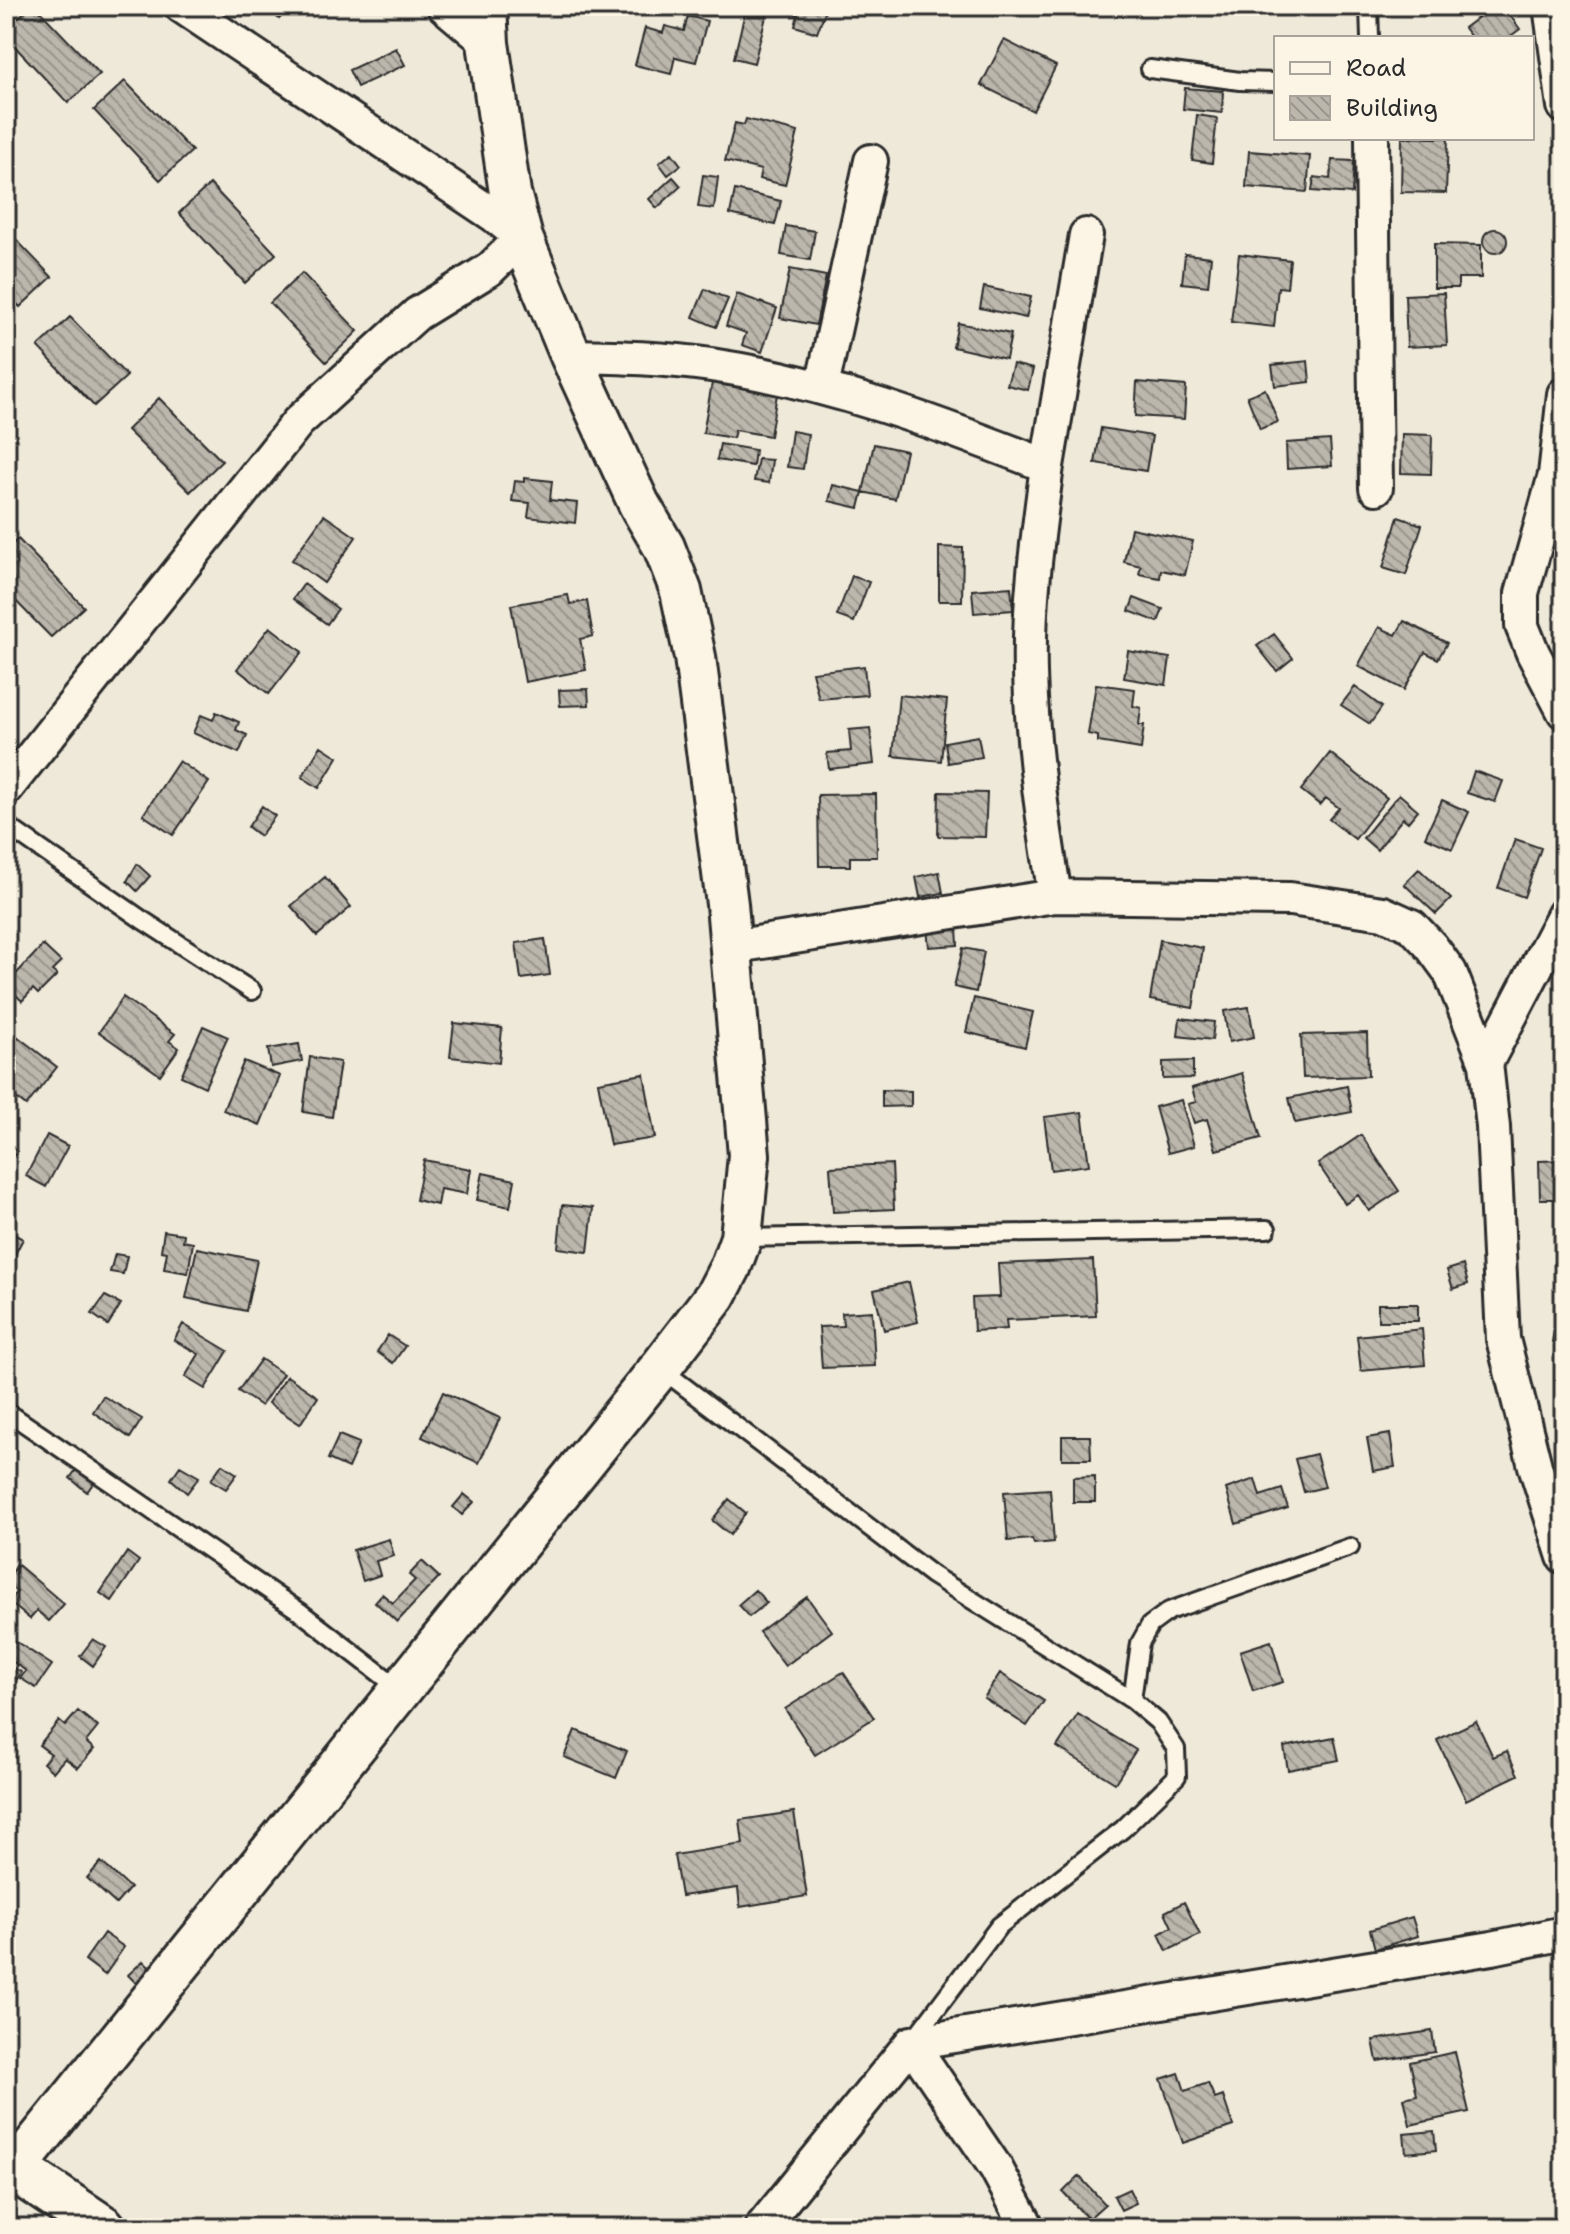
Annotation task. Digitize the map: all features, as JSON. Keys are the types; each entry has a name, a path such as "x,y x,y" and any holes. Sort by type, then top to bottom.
{"main road":[{"path":"10,2166 103,2228"}],"street":[{"path":"181,6 495,216 522,238"},
{"path":"10,2166 402,1691 660,1368 716,1295 741,1238 749,1155 731,947 697,672 681,591 664,547 639,504 571,356 522,238 510,193 487,24 444,6"},
{"path":"1550,6 1564,106"},
{"path":"1372,140 1376,488"},
{"path":"822,387 871,161"},
{"path":"1055,896 1033,731 1030,670 1038,538 1047,466 1086,235"},
{"path":"6,789 298,422 417,314 490,269 522,238"},
{"path":"571,356 646,358 710,365 822,387 920,418 1047,466"},
{"path":"1564,394 1555,475 1522,593 1522,626 1564,712"},
{"path":"731,947 1055,896 1290,899 1383,913 1412,926 1450,972 1486,1063 1493,1127 1503,1339 1535,1466 1564,1557"},
{"path":"1486,1063 1564,914"},
{"path":"761,2228 911,2043 1492,1948 1564,1933"},
{"path":"911,2043 996,2168 1028,2228"}],"lane":[{"path":"1369,6 1370,36"},
{"path":"1150,69 1240,81 1274,82"},
{"path":"6,825 141,919 252,991"},
{"path":"741,1238 1267,1229"},
{"path":"660,1368 932,1575 1132,1700 1158,1722 1176,1749 1177,1776 1123,1829 999,1926 911,2043"},
{"path":"6,1411 299,1611 402,1691"},
{"path":"1132,1700 1140,1643 1150,1625 1169,1611 1350,1547"}],"building":[{"path":"31,6 35,6 100,74 68,103 6,37 6,29"},
{"path":"266,6 292,6 279,19"},
{"path":"770,6 827,6 817,33 795,26 798,15"},
{"path":"1493,6 1503,6 1520,29 1511,36 1470,36 1464,28"},
{"path":"746,8 767,13 754,63 734,58"},
{"path":"688,16 707,21 696,62 675,57 671,74 635,65 645,28 663,33 665,26 684,31"},
{"path":"1004,40 1056,66 1033,111 981,85"},
{"path":"396,48 405,65 357,87 349,70"},
{"path":"125,81 192,151 160,180 94,110"},
{"path":"1185,88 1223,91 1222,113 1183,109"},
{"path":"1197,115 1217,118 1212,163 1192,160"},
{"path":"746,119 798,132 785,185 759,179 761,170 725,161 735,123 744,125"},
{"path":"1402,140 1448,140 1446,193 1401,192"},
{"path":"1249,151 1310,156 1307,192 1246,187"},
{"path":"672,153 681,165 668,175 659,163"},
{"path":"1332,160 1354,161 1352,194 1312,191 1314,177 1330,179"},
{"path":"703,175 718,177 714,209 698,207"},
{"path":"673,177 681,186 657,208 649,199"},
{"path":"210,184 276,254 245,283 179,213"},
{"path":"735,190 781,201 775,225 730,214"},
{"path":"786,226 815,231 810,260 781,255"},
{"path":"6,229 52,277 20,307 6,293"},
{"path":"1495,229 1504,232 1507,241 1504,250 1495,253 1486,250 1483,241 1486,232"},
{"path":"1434,244 1481,245 1481,278 1458,278 1458,288 1434,288"},
{"path":"1185,254 1211,257 1208,286 1182,283"},
{"path":"1239,254 1290,260 1287,288 1278,287 1274,327 1231,322"},
{"path":"790,269 826,276 816,325 780,318"},
{"path":"302,273 358,331 326,362 270,303"},
{"path":"984,287 1031,297 1026,318 980,308"},
{"path":"705,289 728,299 716,327 693,317"},
{"path":"1444,293 1447,345 1407,347 1405,295"},
{"path":"737,294 777,308 762,352 742,345 746,333 726,326"},
{"path":"70,317 127,376 94,406 38,347"},
{"path":"958,323 1011,334 1006,359 953,347"},
{"path":"1308,361 1310,382 1275,386 1272,365"},
{"path":"1013,364 1033,369 1028,390 1007,385"},
{"path":"1137,382 1186,386 1184,419 1135,416"},
{"path":"712,383 777,394 770,436 735,430 733,438 703,433"},
{"path":"1265,389 1278,422 1260,429 1247,396"},
{"path":"159,398 222,461 190,492 127,430"},
{"path":"1101,428 1152,436 1146,471 1095,463"},
{"path":"792,431 808,434 803,469 787,467"},
{"path":"1402,434 1432,435 1431,474 1401,473"},
{"path":"1330,440 1332,466 1287,469 1286,443"},
{"path":"720,444 755,450 753,466 717,460"},
{"path":"874,444 906,451 895,499 863,492"},
{"path":"758,459 772,460 769,483 754,481"},
{"path":"524,478 552,481 550,500 577,503 575,523 528,517 530,503 512,501 515,481 524,482"},
{"path":"833,485 863,492 859,508 829,501"},
{"path":"324,515 356,537 324,583 292,560"},
{"path":"1398,517 1422,525 1406,575 1383,568"},
{"path":"1131,528 1193,541 1185,575 1161,570 1160,578 1139,574 1141,566 1124,562"},
{"path":"18,539 84,607 51,637 6,591 6,550"},
{"path":"939,547 963,548 962,601 939,601"},
{"path":"852,576 869,582 854,622 837,616"},
{"path":"304,584 338,609 327,624 293,599"},
{"path":"1011,587 1013,610 974,613 972,590"},
{"path":"568,595 570,604 587,601 593,636 580,639 586,670 525,682 511,605"},
{"path":"1134,598 1163,609 1158,622 1129,611"},
{"path":"1404,621 1447,643 1438,659 1425,652 1404,690 1358,666 1379,627 1396,635"},
{"path":"270,627 302,652 269,694 237,669"},
{"path":"1274,634 1293,658 1277,671 1257,646"},
{"path":"1128,651 1170,658 1166,685 1124,678"},
{"path":"864,666 867,695 819,699 812,672"},
{"path":"1096,684 1135,689 1133,706 1141,708 1139,725 1144,725 1141,749 1098,742 1098,736 1088,734"},
{"path":"1355,687 1382,707 1370,724 1341,705"},
{"path":"588,689 589,705 560,706 559,690"},
{"path":"899,695 947,700 941,761 893,756"},
{"path":"216,712 239,722 236,730 247,735 239,753 193,733 201,715 213,720"},
{"path":"870,728 874,764 829,769 827,753 851,751 849,730"},
{"path":"978,736 982,757 948,763 945,742"},
{"path":"321,746 338,757 319,788 302,777"},
{"path":"1330,753 1387,798 1355,839 1329,819 1339,808 1326,798 1320,805 1301,790"},
{"path":"179,761 209,782 173,835 143,815"},
{"path":"1474,771 1503,781 1495,802 1467,793"},
{"path":"939,792 987,793 985,837 938,836"},
{"path":"876,794 877,857 850,857 850,866 819,866 818,795"},
{"path":"1399,794 1418,810 1408,822 1403,818 1377,850 1363,838"},
{"path":"1442,800 1469,812 1452,849 1425,837"},
{"path":"262,806 275,816 260,836 248,827"},
{"path":"1515,839 1541,848 1524,897 1498,888"},
{"path":"137,864 150,876 137,891 127,881"},
{"path":"1419,869 1451,899 1436,914 1404,884"},
{"path":"939,872 943,893 920,897 916,877"},
{"path":"325,877 351,907 317,936 291,906"},
{"path":"957,927 958,945 929,947 927,929"},
{"path":"545,939 550,975 521,979 516,943"},
{"path":"1160,940 1203,948 1193,1008 1150,1000"},
{"path":"43,945 61,962 52,971 57,975 38,994 33,989 22,1001 6,985"},
{"path":"963,948 984,952 976,992 954,987"},
{"path":"123,997 175,1034 169,1041 179,1048 160,1075 99,1032"},
{"path":"974,998 1033,1012 1025,1047 966,1032"},
{"path":"1249,1007 1254,1037 1229,1042 1224,1011"},
{"path":"1180,1018 1214,1022 1212,1040 1178,1036"},
{"path":"454,1023 502,1028 499,1063 450,1057"},
{"path":"203,1026 228,1037 205,1087 181,1076"},
{"path":"13,1033 57,1067 26,1106 6,1090 6,1042"},
{"path":"1367,1033 1368,1076 1303,1078 1301,1035"},
{"path":"299,1044 302,1061 271,1067 268,1049"},
{"path":"310,1057 340,1062 332,1117 303,1112"},
{"path":"244,1061 280,1076 260,1125 223,1110"},
{"path":"1193,1061 1193,1078 1163,1079 1163,1062"},
{"path":"1242,1073 1261,1138 1216,1150 1207,1119 1194,1123 1188,1104 1196,1102 1192,1088"},
{"path":"644,1074 655,1138 610,1145 598,1082"},
{"path":"1347,1086 1352,1112 1295,1123 1289,1098"},
{"path":"882,1090 911,1091 911,1106 882,1107"},
{"path":"1181,1100 1194,1146 1168,1153 1155,1107"},
{"path":"1082,1112 1089,1165 1051,1170 1044,1117"},
{"path":"47,1135 68,1146 46,1187 26,1176"},
{"path":"1361,1135 1399,1191 1369,1211 1358,1195 1345,1204 1318,1164"},
{"path":"6,1142 17,1152 6,1166"},
{"path":"424,1160 471,1169 467,1194 440,1189 437,1205 416,1200"},
{"path":"1564,1160 1563,1199 1540,1199 1539,1161"},
{"path":"892,1164 894,1209 833,1212 830,1167"},
{"path":"483,1173 515,1180 510,1207 477,1200"},
{"path":"562,1205 593,1208 588,1252 558,1248"},
{"path":"6,1230 23,1239 13,1258 6,1254"},
{"path":"164,1231 184,1234 183,1241 193,1243 188,1273 164,1269 167,1252 161,1251"},
{"path":"197,1248 257,1260 246,1311 186,1298"},
{"path":"115,1254 127,1256 123,1274 110,1272"},
{"path":"1093,1260 1096,1316 1006,1320 1007,1329 974,1331 972,1298 1000,1297 998,1264"},
{"path":"1463,1265 1468,1284 1453,1289 1447,1270"},
{"path":"909,1282 918,1322 884,1330 874,1290"},
{"path":"105,1296 121,1304 108,1325 92,1314"},
{"path":"1378,1304 1418,1304 1418,1321 1378,1321"},
{"path":"872,1311 875,1366 822,1368 819,1327 843,1326 842,1313"},
{"path":"1556,1320 1564,1321 1564,1344 1552,1342"},
{"path":"183,1324 228,1351 205,1389 185,1377 199,1354 174,1340"},
{"path":"1422,1329 1425,1365 1361,1371 1357,1336"},
{"path":"388,1335 405,1346 393,1363 377,1352"},
{"path":"261,1359 283,1374 261,1406 238,1391"},
{"path":"287,1376 318,1397 300,1424 268,1403"},
{"path":"443,1392 500,1418 479,1463 422,1437"},
{"path":"103,1396 142,1419 130,1438 93,1412"},
{"path":"1390,1434 1395,1467 1373,1471 1367,1438"},
{"path":"339,1435 359,1443 348,1468 328,1459"},
{"path":"1062,1436 1090,1436 1091,1459 1062,1459"},
{"path":"1316,1454 1325,1487 1304,1492 1295,1459"},
{"path":"222,1464 237,1474 226,1489 211,1480"},
{"path":"79,1466 96,1479 87,1492 70,1478"},
{"path":"180,1466 199,1477 187,1493 171,1479"},
{"path":"1095,1476 1095,1502 1073,1502 1073,1477"},
{"path":"1255,1479 1260,1496 1282,1489 1288,1508 1236,1524 1226,1489"},
{"path":"1050,1489 1054,1542 1034,1544 1032,1539 1008,1541 1004,1492"},
{"path":"464,1494 474,1502 462,1515 453,1507"},
{"path":"729,1499 746,1513 730,1535 712,1520"},
{"path":"389,1539 394,1556 376,1561 380,1575 363,1581 353,1550"},
{"path":"127,1552 139,1561 112,1601 100,1593"},
{"path":"422,1561 439,1577 397,1622 375,1602 382,1594 393,1603 415,1580 409,1575"},
{"path":"18,1565 64,1604 49,1621 37,1611 30,1619 8,1601 17,1592 6,1583 6,1579"},
{"path":"755,1590 767,1603 749,1617 738,1605"},
{"path":"807,1597 832,1631 785,1666 759,1632"},
{"path":"12,1639 52,1665 36,1688 20,1678 26,1671 6,1657 6,1647"},
{"path":"93,1639 106,1647 93,1666 80,1656"},
{"path":"1271,1641 1283,1682 1253,1691 1240,1651"},
{"path":"6,1663 21,1672 8,1694 6,1693"},
{"path":"843,1672 874,1718 815,1755 785,1709"},
{"path":"1000,1673 1044,1701 1027,1726 984,1698"},
{"path":"78,1711 98,1727 86,1742 94,1749 78,1768 65,1758 53,1772 43,1763 51,1754 39,1745 59,1721 65,1726"},
{"path":"1078,1714 1136,1750 1115,1783 1057,1747"},
{"path":"1476,1721 1493,1757 1507,1751 1518,1775 1466,1800 1437,1740"},
{"path":"575,1730 627,1751 616,1778 564,1757"},
{"path":"1334,1737 1339,1760 1288,1770 1284,1747"},
{"path":"794,1812 807,1896 740,1907 738,1888 681,1896 674,1855 743,1844 740,1820"},
{"path":"101,1862 130,1888 116,1904 87,1878"},
{"path":"1184,1902 1200,1935 1167,1951 1159,1934 1172,1927 1165,1912"},
{"path":"1412,1917 1418,1936 1375,1949 1370,1930"},
{"path":"104,1933 124,1947 105,1975 85,1960"},
{"path":"143,1961 153,1971 138,1985 128,1975"},
{"path":"1432,2031 1435,2052 1377,2061 1373,2040"},
{"path":"1455,2052 1469,2112 1410,2125 1404,2098 1417,2095 1410,2062"},
{"path":"1179,2073 1185,2091 1208,2083 1215,2099 1223,2096 1233,2126 1183,2143 1161,2079"},
{"path":"1434,2131 1436,2150 1406,2153 1404,2134"},
{"path":"1079,2176 1105,2204 1088,2219 1063,2192"},
{"path":"1129,2189 1136,2203 1121,2210 1114,2196"}]}
